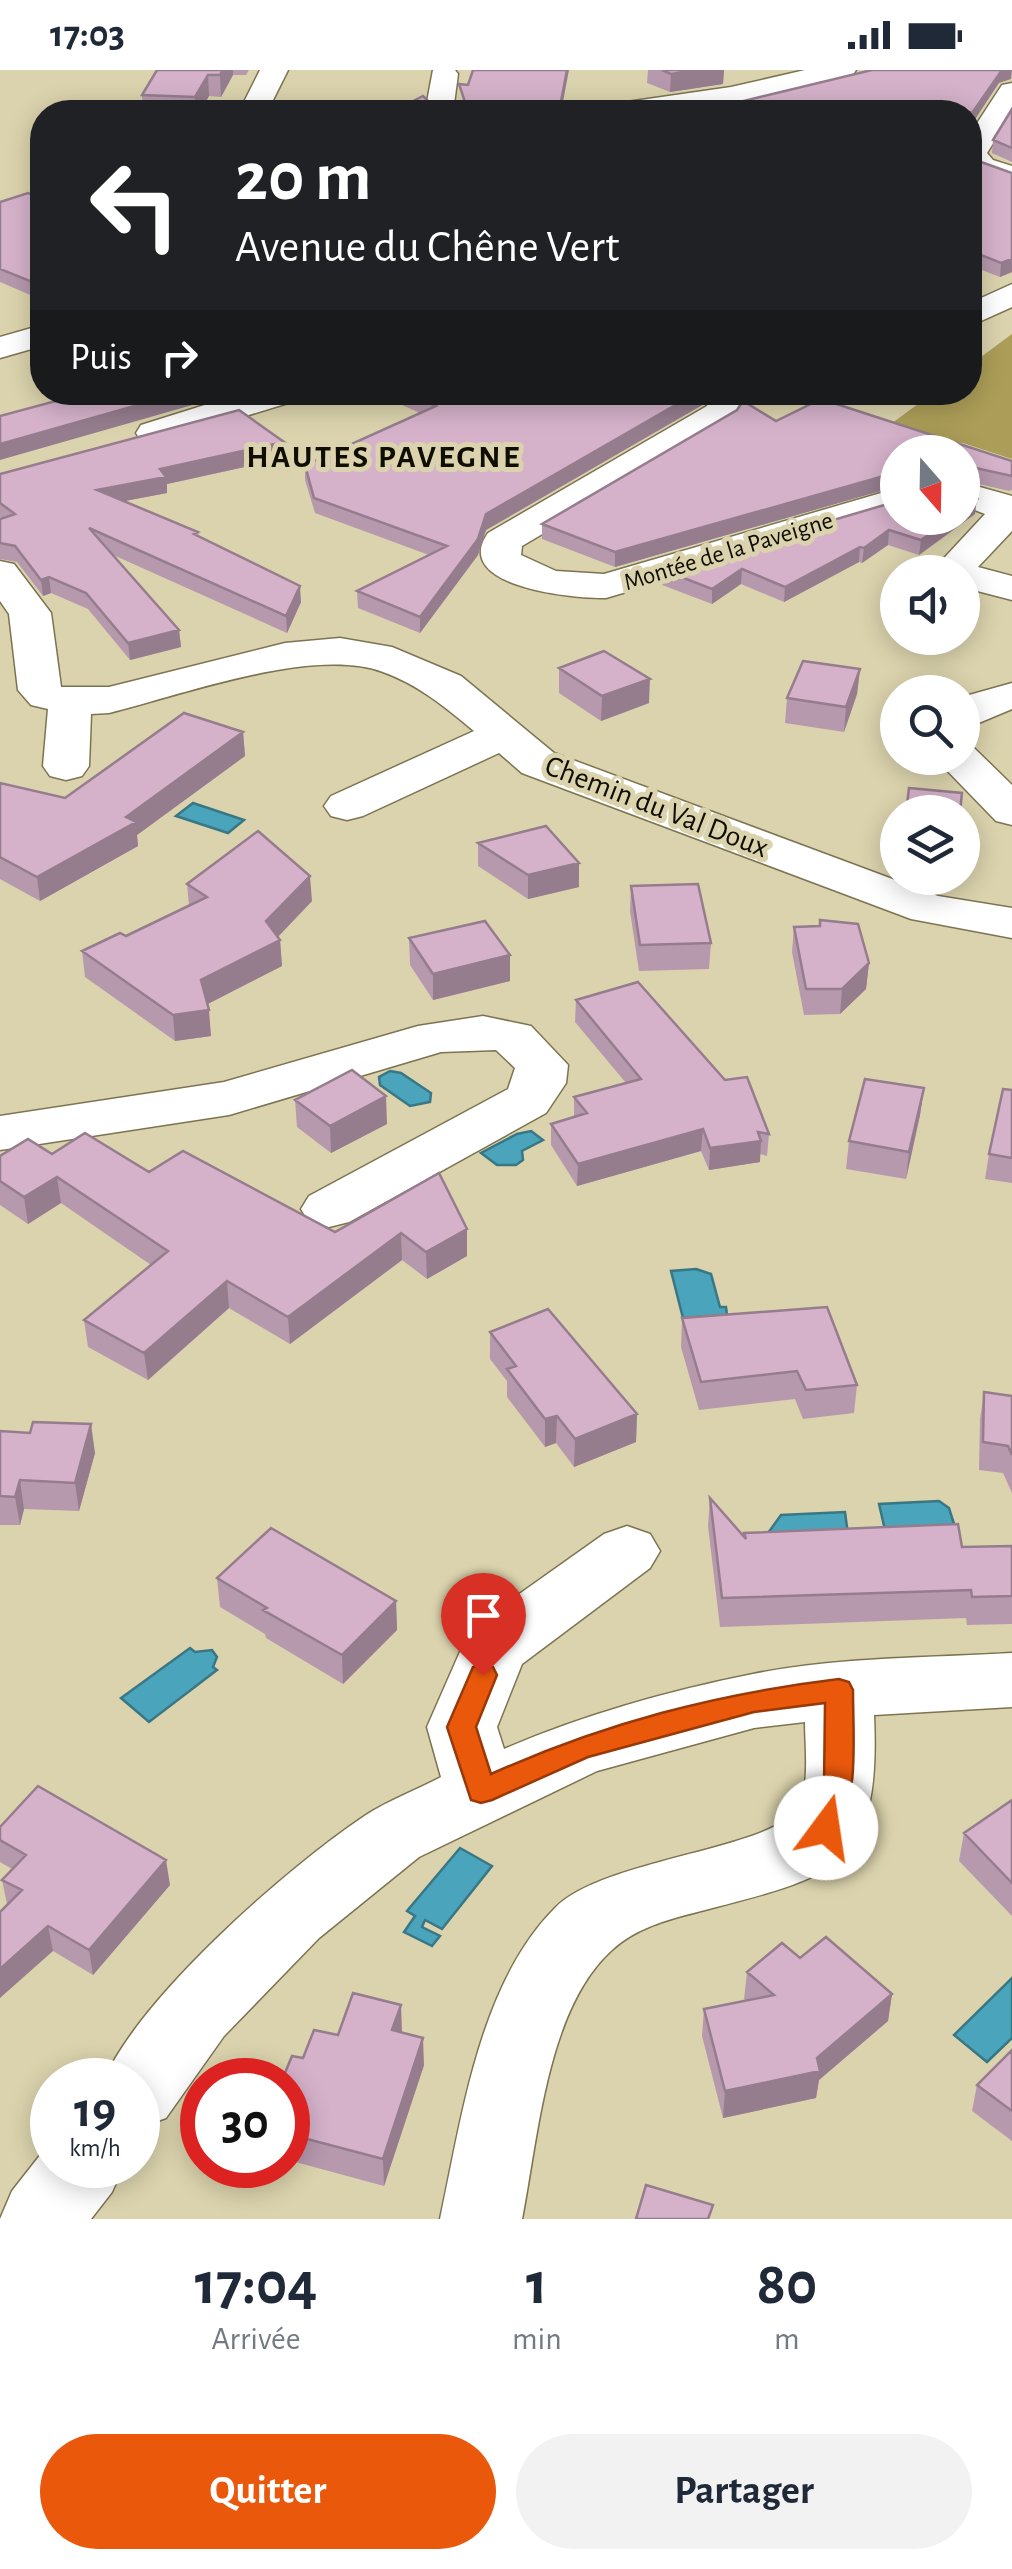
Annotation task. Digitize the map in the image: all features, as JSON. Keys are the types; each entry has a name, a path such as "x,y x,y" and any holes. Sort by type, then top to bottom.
{"street":[{"path":"259,100 274,70"},
{"path":"441,100 444,74"},
{"path":"692,100 832,76"},
{"path":"606,84 635,100"},
{"path":"982,138 1012,91"},
{"path":"982,166 1012,176"},
{"path":"982,310 1012,294"},
{"path":"0,348 30,339"},
{"path":"114,444 249,405"},
{"name":"Montée de la Paveigne","path":"725,405 721,413 502,541 500,560 528,578 571,588 606,586 880,504"},
{"path":"967,555 1005,516 999,504 980,498"},
{"path":"0,574 30,613 40,690 46,696 70,702 66,766"},
{"path":"980,579 1012,588"},
{"name":"Chemin du Val Doux","path":"70,702 109,700 285,656 340,651 392,660 446,684 538,763 928,909 1012,923"},
{"path":"980,705 1012,696"},
{"path":"347,806 506,733"},
{"path":"975,775 1012,812"},
{"path":"0,1132 229,1098 436,1037 484,1032 513,1037 542,1065 539,1082 527,1100 329,1209"},
{"path":"481,1791 462,1727 494,1648 626,1552"},
{"path":"160,2062 197,2012 293,1915 393,1836 481,1791 581,1747 754,1701 839,1690 1012,1680"},
{"path":"480,2219 522,2039 546,1978 586,1926 632,1900 689,1880 785,1858 826,1828 838,1785 839,1690"},
{"path":"40,2219 65,2188"}],"shaded area":[{"path":"1012,334 1012,459 980,449 980,435 908,435 888,426 917,405 982,405 982,356"}],"water":[{"path":"193,803 244,820 228,833 176,816"},
{"path":"390,1071 401,1073 431,1093 430,1102 410,1106 380,1085 379,1077"},
{"path":"531,1131 543,1140 522,1151 523,1160 516,1165 497,1165 481,1153 517,1134"},
{"path":"696,1269 711,1274 720,1307 726,1307 727,1315 683,1318 671,1271"},
{"path":"939,1501 949,1508 955,1527 885,1530 879,1504"},
{"path":"845,1512 849,1542 763,1540 781,1515"},
{"path":"190,1648 195,1652 212,1650 217,1657 213,1667 217,1670 149,1722 121,1698"},
{"path":"460,1848 492,1866 442,1929 425,1920 422,1927 440,1936 432,1946 404,1932 415,1916 407,1911"},
{"path":"1012,1978 1012,2038 987,2062 954,2035"}],"building":[{"path":"157,70 223,70 220,75 208,75 195,97 142,95"},
{"path":"473,70 567,70 561,100 464,100 459,84 468,85"},
{"path":"662,70 696,70 671,74"},
{"path":"872,70 1002,70 981,100 748,100"},
{"path":"1012,109 1012,148 993,140"},
{"path":"982,162 1012,173 1012,259 1001,263 982,255"},
{"path":"30,194 30,281 0,269 0,202"},
{"path":"41,405 138,405 0,444 0,416"},
{"path":"675,405 486,514 478,539 420,617 357,591 447,546 314,498 305,465 436,406"},
{"path":"740,405 750,405 776,421 809,405 839,405 932,435 880,435 880,477 615,552 542,524"},
{"path":"239,410 284,442 160,469 166,477 97,490 198,532 194,534 300,586 286,616 89,528 179,630 128,643 86,593 49,577 41,580 15,546 0,543 0,519 15,514 0,503 0,474"},
{"path":"980,451 1012,461 1012,476 980,469"},
{"path":"880,506 882,535 785,587 742,569 712,589 663,570"},
{"path":"604,651 650,679 602,696 559,668"},
{"path":"803,661 860,669 846,707 787,698"},
{"path":"184,713 243,732 126,817 136,822 37,877 0,857 0,783 65,798"},
{"path":"909,788 962,793 962,795 908,795"},
{"path":"546,826 579,863 528,875 478,843"},
{"path":"258,831 310,876 266,921 280,940 201,980 209,1010 173,1015 82,951 120,933 126,936 207,897 187,884"},
{"path":"698,884 711,943 640,945 631,886"},
{"path":"820,920 858,924 869,963 842,989 806,989 794,927 820,926"},
{"path":"485,921 510,955 433,974 409,938"},
{"path":"638,982 725,1080 747,1077 769,1134 758,1132 761,1141 710,1148 703,1129 578,1164 551,1124 587,1113 574,1097 641,1079 576,1000"},
{"path":"352,1070 386,1096 330,1126 295,1100"},
{"path":"865,1079 924,1088 909,1152 849,1141"},
{"path":"1003,1089 1012,1090 1012,1158 989,1154"},
{"path":"85,1133 149,1172 183,1151 335,1232 439,1173 467,1229 426,1252 401,1233 288,1317 227,1281 144,1353 84,1320 168,1251 57,1177 24,1197 0,1181 0,1156 28,1139 52,1154"},
{"path":"827,1307 857,1385 806,1390 797,1371 701,1382 682,1318"},
{"path":"548,1309 637,1414 575,1439 557,1416 545,1419 507,1369 516,1366 490,1332"},
{"path":"984,1392 1012,1396 1012,1455 1008,1446 983,1442"},
{"path":"33,1422 91,1424 75,1483 20,1480 15,1497 0,1496 0,1431 30,1433"},
{"path":"710,1498 746,1539 744,1533 958,1524 962,1547 1012,1546 1012,1596 972,1597 971,1590 722,1598"},
{"path":"271,1528 396,1601 342,1655 263,1610 267,1608 217,1578"},
{"path":"38,1786 166,1860 89,1950 48,1926 0,1969 0,1912 22,1890 2,1880 26,1855 0,1840 0,1827"},
{"path":"1012,1800 1012,1883 964,1833"},
{"path":"826,1937 892,1994 817,2058 820,2071 725,2091 704,2009 774,1995 747,1972 782,1943 800,1958"},
{"path":"353,1993 401,2005 392,2030 423,2038 383,2159 310,2140 310,2058 303,2058 314,2030 338,2035"},
{"path":"1012,2050 1012,2111 977,2085"},
{"path":"646,2185 713,2205 708,2219 636,2219"}],"district":[{"name":"HAUTES PAVEGNE","path":"384,456"}],"route":[{"path":"483,1675 462,1727 481,1791 581,1747 754,1701 839,1690 838,1785 826,1828"}]}
